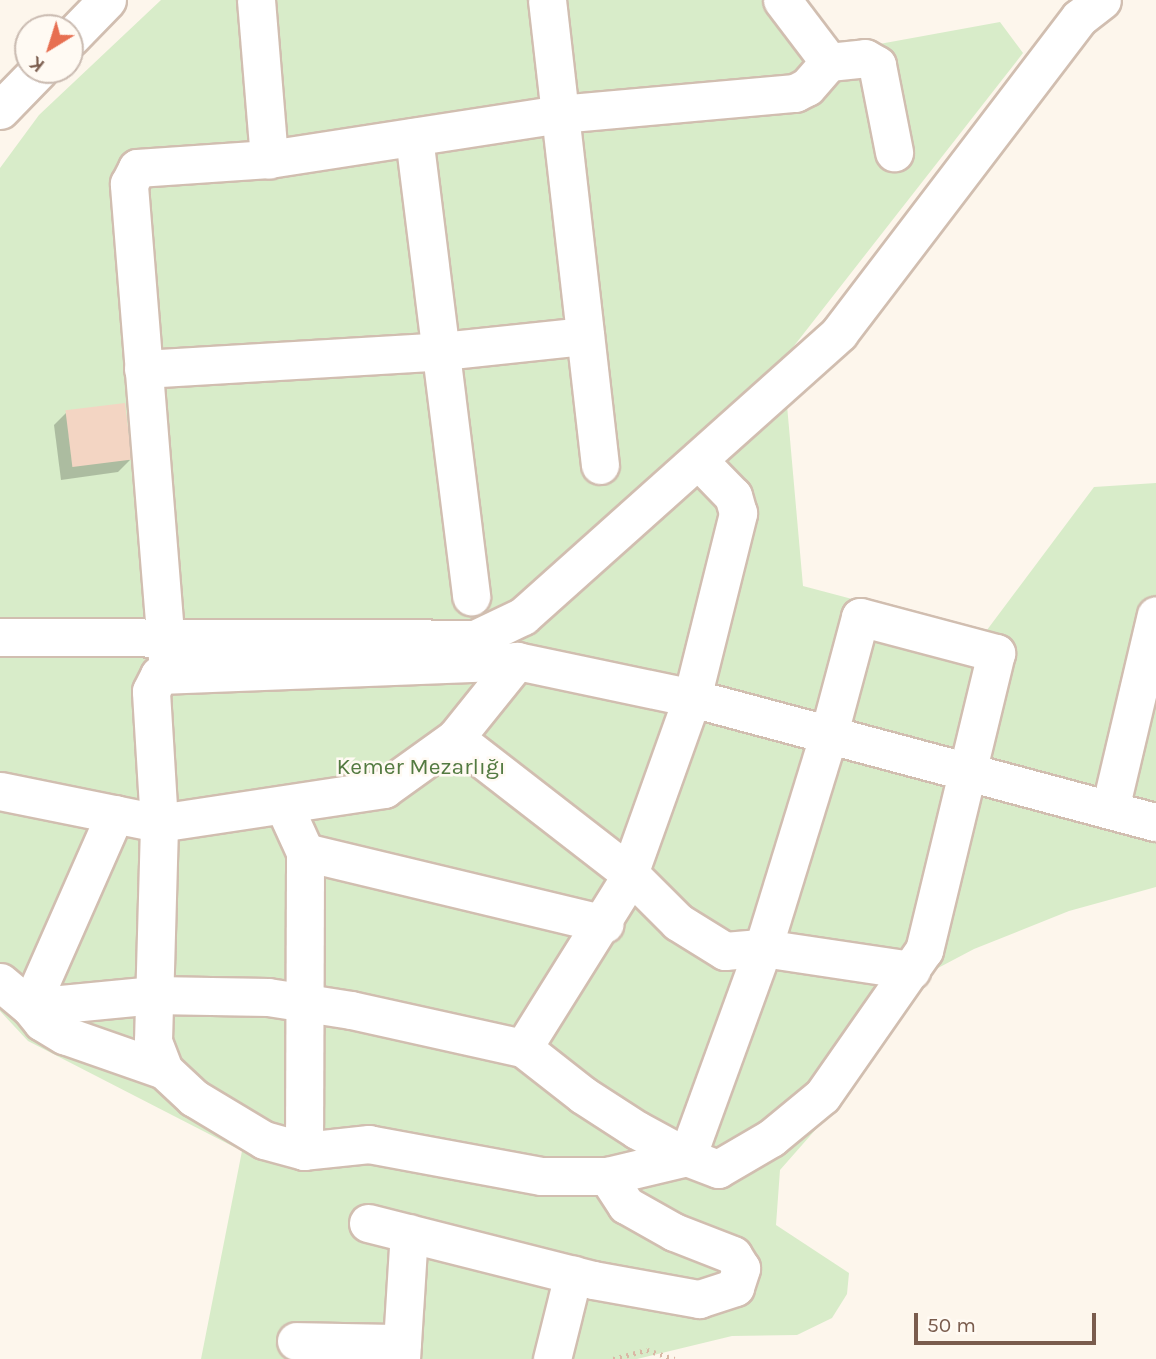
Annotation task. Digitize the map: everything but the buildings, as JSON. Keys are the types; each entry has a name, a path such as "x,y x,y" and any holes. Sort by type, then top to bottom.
{"street":[{"path":"84,24 107,0"},
{"path":"256,0 268,159"},
{"path":"547,0 600,465"},
{"path":"782,0 830,62"},
{"path":"0,637 164,635 475,639 523,616 839,333 1079,18 1102,0"},
{"path":"169,672 143,369 131,175 146,165 268,159 559,114 795,93 807,87 830,62 865,58 877,65 894,152"},
{"path":"0,110 25,84"},
{"path":"414,136 471,596"},
{"path":"143,369 442,351 585,336"},
{"path":"523,1048 604,924 629,873 692,698 738,513 733,496 699,461"},
{"path":"1110,809 1156,615"},
{"path":"30,1007 154,995 268,997 523,1048 583,1096 687,1157 709,1167 726,1166 771,1138 822,1096 924,950 996,653 859,617 830,733 763,948 687,1157"},
{"path":"0,791 159,822 284,806 384,789 455,738 517,661"},
{"path":"164,1070 153,1041 159,822 151,691 159,675 169,672 517,661 692,698 968,769 1156,822"},
{"path":"455,738 629,873 678,922 725,951 763,948 911,970"},
{"path":"284,806 304,852 304,1151"},
{"path":"30,1007 115,814"},
{"path":"304,852 604,924"},
{"path":"0,982 64,1035 164,1070 232,1125 264,1140 304,1151 369,1144 541,1176 607,1176 687,1157"},
{"path":"368,1223 573,1275 699,1299 729,1291 741,1275 733,1255 674,1233 626,1205 615,1196 607,1176"},
{"path":"296,1340 401,1351 409,1233"},
{"path":"552,1359 573,1275"}],"path":[{"path":"613,1359 647,1350 675,1359"}],"green space":[{"name":"Kemer Mezarlığı","path":"161,0 800,0 841,51 1000,22 1023,53 783,360 803,586 984,634 1094,487 1156,483 1156,887 1069,911 974,949 938,968 908,999 817,1128 780,1170 776,1225 849,1273 847,1294 832,1318 797,1335 732,1336 637,1359 201,1359 242,1151 28,1041 0,1011 0,168 39,115 72,84 84,84 84,73"}]}
